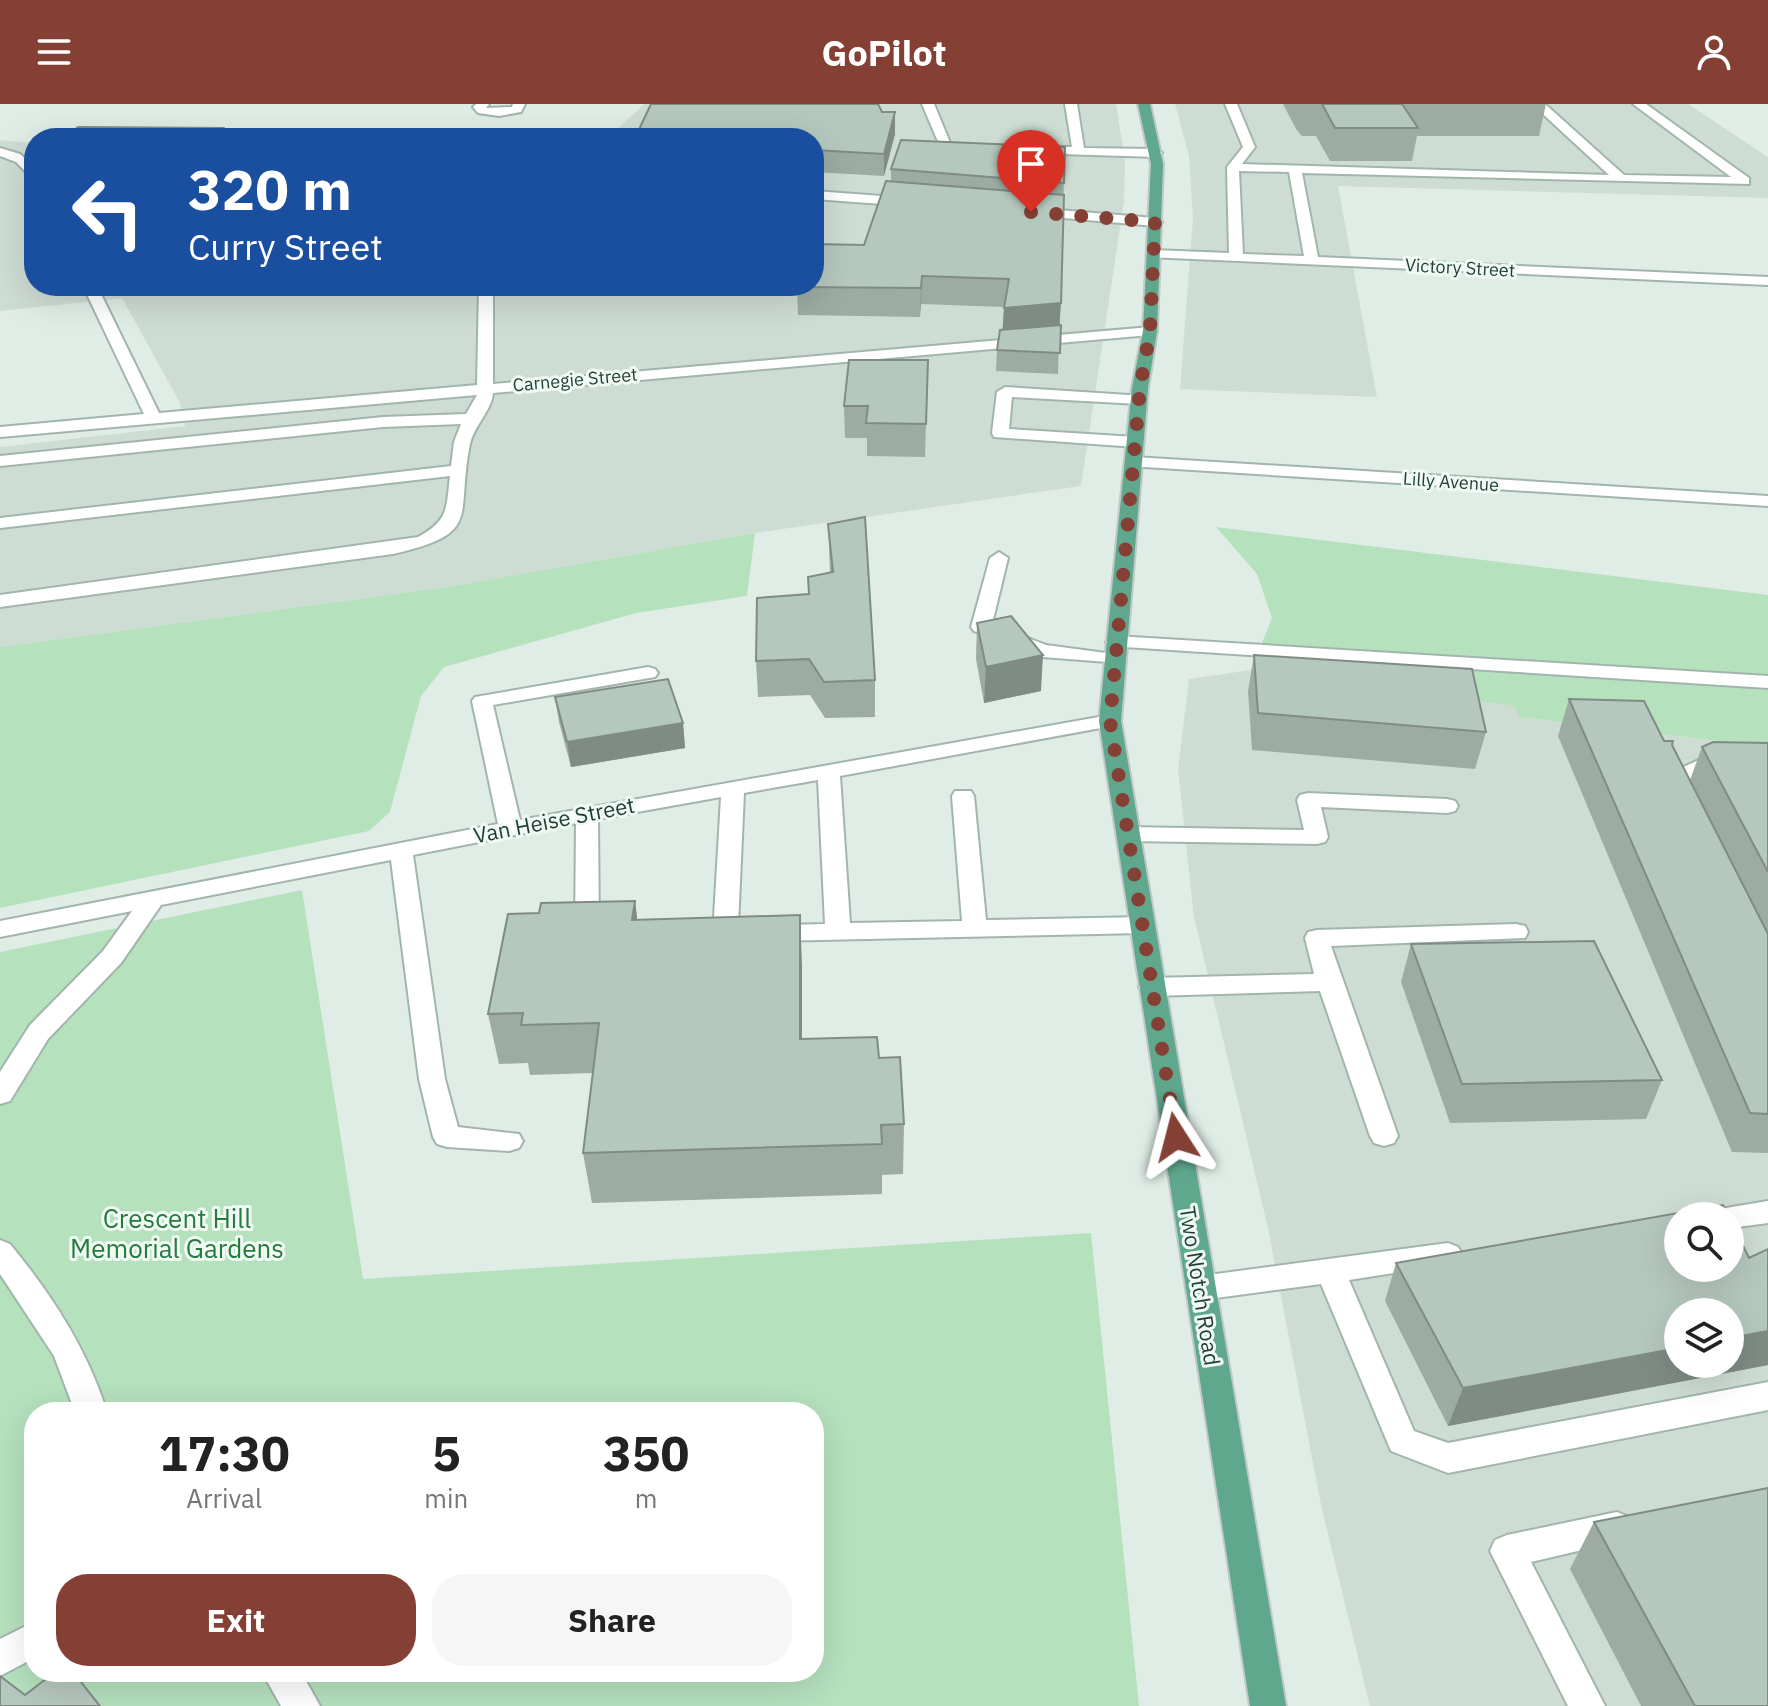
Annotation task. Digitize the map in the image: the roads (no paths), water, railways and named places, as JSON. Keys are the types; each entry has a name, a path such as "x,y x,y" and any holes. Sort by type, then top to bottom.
{"main road":[{"name":"Two Notch Road","path":"1144,104 1156,153 1150,331 1139,399 1110,721 1268,1706"}],"street":[{"path":"483,104 480,109 492,113 512,111 520,108 519,104"},
{"path":"928,104 946,148 991,149"},
{"path":"1071,104 1079,151"},
{"path":"1231,104 1249,147 1233,167 1236,258"},
{"path":"1538,104 1621,179"},
{"path":"1233,167 1745,181 1639,104"},
{"path":"1020,150 1156,153"},
{"path":"0,152 13,154 24,161"},
{"path":"1295,169 1312,261"},
{"path":"824,196 922,203"},
{"path":"1015,211 1155,222"},
{"name":"Victory Street","path":"1153,254 1768,281"},
{"path":"95,296 154,419"},
{"path":"0,601 393,548 424,541 446,529 454,514 462,442 471,419 485,399 486,296"},
{"name":"Carnegie Street","path":"0,432 1150,331"},
{"name":"Lilly Avenue","path":"1139,399 1005,392 1000,433 1135,452 1768,501"},
{"path":"0,461 383,422 471,419"},
{"path":"0,523 458,470"},
{"path":"999,558 981,627 1042,651 1115,651 1768,682"},
{"path":"510,828 482,701 648,673"},
{"name":"Van Heise Street","path":"0,929 510,828 1110,721"},
{"path":"1693,823 1672,781 1703,765 1768,771"},
{"path":"829,771 838,931"},
{"path":"733,788 725,934 1143,925"},
{"path":"963,796 975,928"},
{"path":"1128,834 1317,837 1308,800 1447,806"},
{"path":"587,814 587,932"},
{"path":"401,849 432,1079 447,1137 509,1141"},
{"path":"0,1094 39,1032 112,957 154,898"},
{"path":"1384,1136 1329,982 1317,938 1516,932"},
{"path":"1152,987 1329,982"},
{"path":"1744,1215 1768,1212"},
{"path":"0,1252 23,1281 69,1356 87,1402"},
{"path":"1201,1288 1472,1252"},
{"path":"1330,1271 1402,1441 1448,1458 1768,1396"},
{"path":"1587,1706 1507,1551 1645,1522"},
{"path":"0,1658 24,1645"},
{"path":"286,1682 302,1706"}],"park label":[{"name":"Crescent Hill Memorial Gardens","path":"177,1234"}]}
